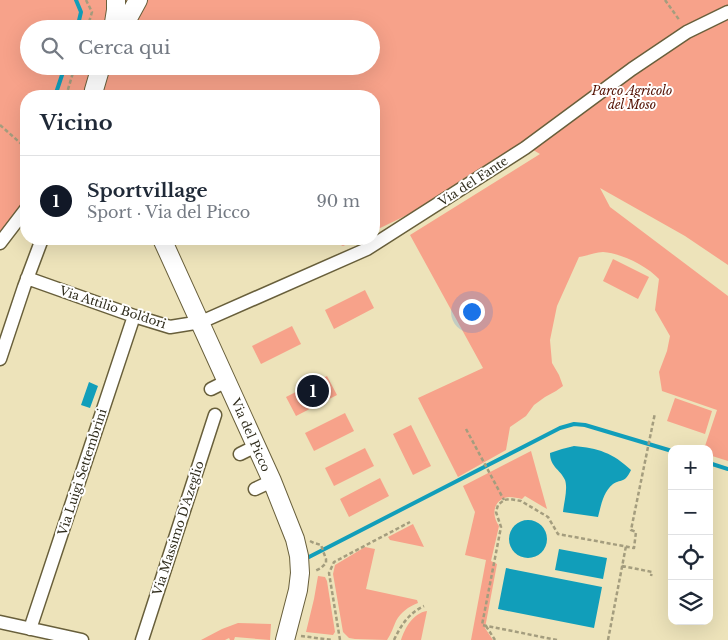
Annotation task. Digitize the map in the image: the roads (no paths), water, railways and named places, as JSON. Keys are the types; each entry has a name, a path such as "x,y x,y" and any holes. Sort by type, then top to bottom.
{"main road":[{"path":"114,20 116,0"},
{"path":"127,20 138,0"},
{"path":"94,90 98,75"},
{"path":"106,90 109,75"},
{"name":"Via del Picco","path":"165,245 198,323 215,354 219,385 256,446 290,527 299,556 298,590 286,637"}],"street":[{"name":"Via del Fante","path":"380,241 525,148 632,69 687,32 728,12"},
{"path":"0,243 20,217"},
{"path":"0,359 40,245"},
{"name":"Via del Fante","path":"198,323 373,245"},
{"name":"Via Attilio Boldori","path":"27,278 170,327 198,323"},
{"name":"Via Luigi Settembrini","path":"30,629 134,316"},
{"name":"Via Massimo D'Azeglio","path":"142,640 215,415"},
{"path":"240,454 256,446"},
{"path":"255,489 272,481"},
{"path":"0,622 82,640"}],"water":[{"path":"89,382 98,386 90,408 81,405"},
{"path":"574,446 605,452 618,459 631,470 625,479 613,484 607,491 598,517 563,512 566,484 563,476 553,465 550,453"},
{"path":"528,520 541,526 547,539 541,552 528,558 515,552 509,539 515,526"},
{"path":"559,549 607,558 603,579 555,570"},
{"path":"506,568 602,587 594,628 498,609"}],"waterway":[{"path":"76,0 81,12 79,20"},
{"path":"57,90 62,75"},
{"path":"309,557 560,428 574,424 585,425 668,450"},
{"path":"713,464 728,469"}],"place":[{"name":"Sportvillage","path":"313,391"}],"park label":[{"name":"Parco Agricolo del Moso","path":"632,97"}]}
